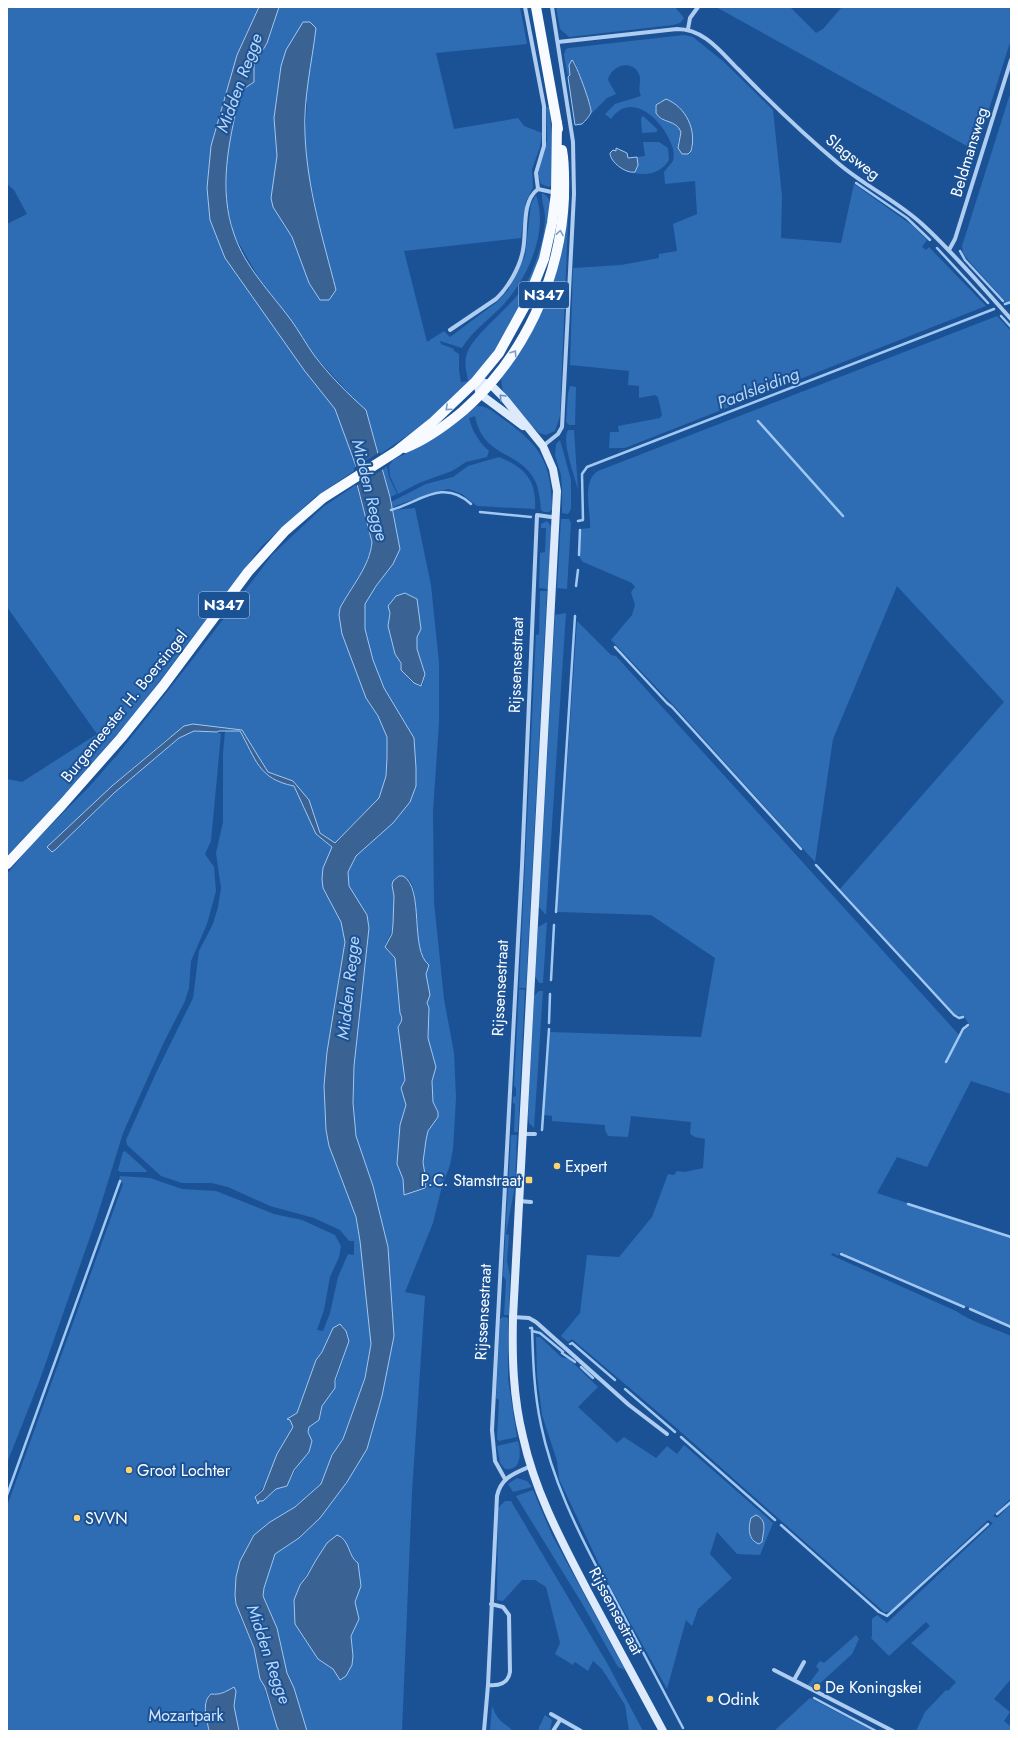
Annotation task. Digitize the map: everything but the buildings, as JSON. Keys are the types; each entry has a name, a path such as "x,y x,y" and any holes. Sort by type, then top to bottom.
{"main road":[{"name":"N347","path":"397,451 418,443 453,420 490,384 521,342 544,296 552,271 559,240 560,193 563,156 536,7"},
{"name":"N347","path":"397,451 432,423 476,381 503,346 531,293 546,250 560,193"},
{"path":"480,394 476,381 490,384"},
{"name":"Rijssensestraat","path":"490,384 542,446 550,461 555,477 556,516 513,1316 512,1363 514,1391 523,1438 543,1500 559,1535 663,1731"},
{"name":"Rijssensestraat","path":"480,394 531,432"},
{"name":"Burgemeester H. Boersingel","path":"7,864 62,805 121,738 163,686 262,555 301,516 346,483 397,451"}],"street":[{"path":"450,330 496,299 511,279 523,251 528,202 538,189 536,171 544,146 544,106 525,7"},
{"path":"542,446 556,436 562,427 574,194 573,142 552,7"},
{"path":"558,42 688,29 690,18 698,7"},
{"name":"Slagsweg","path":"688,29 699,34 715,46 779,111 839,164 914,217 949,250 1011,319"},
{"name":"Beldmansweg","path":"949,250 955,239 1011,60"},
{"path":"538,189 560,193"},
{"name":"Rijssensestraat","path":"505,1479 495,1460 492,1430 522,866 537,515 551,517 556,516"},
{"path":"522,1134 535,1134"},
{"path":"519,1201 531,1202"},
{"name":"Rijssensestraat","path":"513,1316 529,1318 536,1322 629,1405 667,1434"},
{"path":"484,1731 488,1685 496,1500 499,1488 505,1479 531,1466"},
{"path":"488,1685 503,1683 508,1679 510,1672 509,1615 503,1608 491,1604"},
{"path":"794,1680 804,1662"},
{"path":"774,1670 893,1731"},
{"path":"551,1714 581,1731"},
{"path":"553,1731 560,1720"}],"green space":[{"path":"7,7 259,7 237,55 210,220 225,258 304,370 335,409 357,469 315,497 262,546 140,707 79,779 7,856 7,779 22,782 97,734 7,607 7,224 27,214 14,190 7,184"},
{"path":"279,7 520,7 527,44 436,53 454,129 518,118 524,126 542,133 540,147 532,169 533,188 526,201 521,238 404,251 427,342 444,331 450,337 497,302 508,290 525,256 531,204 536,195 540,223 538,238 534,253 521,281 504,304 476,331 462,348 440,341 441,344 454,349 453,350 459,354 459,371 461,382 468,381 465,363 469,349 483,330 521,291 527,282 537,259 545,225 542,193 549,199 550,209 541,256 532,282 520,308 492,355 455,397 434,416 379,455 366,410 315,356 285,312 260,280 234,235 227,203 227,154 239,97 242,90 254,82 254,65 267,43","holes":["281,66 307,103 305,133 308,171 321,233 320,300 309,283 292,237 283,224 275,176 277,156 274,118"]},
{"path":"556,7 675,7 684,18 680,23 673,25 569,37 560,29"},
{"path":"716,7 790,7 816,33 823,29 842,7 1011,7 1011,39 976,151"},
{"path":"684,35 693,37 724,62 773,110 782,196 781,238 841,243 854,184 913,226 927,240 922,247 926,250 929,247 986,306 625,448 609,448 610,432 619,432 618,426 660,418 662,415 658,397 655,395 639,398 639,386 628,385 629,371 570,365 573,268 621,265 659,258 659,254 677,251 673,224 697,214 695,181 665,184 664,172 673,161 673,148 662,127 646,112 637,108 628,107 619,111 611,119 605,114 615,104 641,96 639,90 640,77 636,69 627,65 613,71 608,80 616,94 607,98 591,114 591,106 575,62 569,65 570,75 568,77 564,55 566,49","holes":["661,101 693,146 688,154 678,143 681,132 679,128 676,125 662,119 656,113 655,106"]},
{"path":"1011,91 1011,300 1006,302 968,260 963,253 962,246"},
{"path":"546,107 549,107 553,141 552,185 549,187 541,184 538,175 547,140"},
{"path":"643,116 657,129 657,132 642,133 641,118"},
{"path":"643,142 659,142 668,148 669,160 658,171 649,174 633,173 638,165 637,157 645,156"},
{"path":"569,198 560,416 555,431 546,435 539,433 513,407 504,392 502,376 517,355 565,226"},
{"path":"997,316 1011,331 1011,1094 971,1081 927,1167 897,1157 877,1193 1011,1237 1011,1326 840,1252 838,1256 833,1253 831,1255 956,1311 976,1322 1011,1336 1011,1498 993,1516 997,1518 1011,1504 1011,1679 994,1699 1010,1712 1004,1721 1011,1727 1011,1731 916,1731 925,1712 946,1690 948,1691 956,1682 911,1643 930,1626 926,1622 889,1656 871,1638 872,1619 877,1615 887,1623 993,1523 988,1520 892,1610 884,1612 673,1425 572,1339 568,1342 561,1336 580,1313 587,1255 619,1257 652,1217 668,1174 674,1175 677,1171 685,1172 703,1168 705,1139 695,1137 690,1134 691,1122 631,1116 628,1137 608,1136 605,1130 605,1125 552,1121 552,1116 544,1115 550,1032 701,1037 715,958 651,915 557,912 577,621 611,655 616,656 960,1036 966,1028 970,1026 964,1016 955,1015 840,889 1004,702 897,586 833,739 815,862 675,707 611,640 632,615 635,605 631,592 635,587 632,583 583,562 580,558 581,529 590,528 588,489 593,476 598,471"},
{"path":"570,386 576,387 575,425 569,425 566,422 568,393"},
{"path":"476,406 487,408 494,412 527,438 535,447 546,467 549,479 552,509 549,512 544,512 541,510 540,497 533,477 526,468 492,446 485,439 479,429 475,416 469,418 470,423 476,436 489,451 487,457 466,462 452,471 419,483 398,494 390,476 389,466 393,460 422,445"},
{"path":"568,430 574,430 578,490 567,450 566,435"},
{"path":"560,440 571,480 571,509 568,514 562,513 561,475 555,455 556,444"},
{"path":"499,457 516,465 528,476 534,490 535,509 477,506 462,494 449,489 435,492 392,507 391,502 426,484 453,477 468,466"},
{"path":"387,466 389,477 397,494 390,497 383,469"},
{"path":"357,484 372,542 363,568 340,608 339,615 342,634 366,698 378,716 387,737 386,776 379,798 335,843 320,833 309,800 293,781 268,772 242,730 193,724 167,739 112,786 48,846 55,850 114,793 179,738 194,731 217,732 221,734 211,841 205,854 214,867 216,891 207,924 191,961 189,988 185,1001 163,1044 123,1133 97,1217 39,1382 7,1463 7,874 32,844 88,788 118,754 272,555 323,507"},
{"path":"415,508 431,585 439,663 439,723 433,811 434,902 444,999 454,1053 456,1098 453,1149 450,1165 442,1186 433,1223 405,1292 425,1296 412,1492 402,1731 307,1731 294,1688 287,1673 277,1628 263,1596 264,1588 275,1554 299,1538 320,1518 347,1482 367,1449 382,1396 394,1336 388,1247 373,1186 356,1136 353,1103 354,1066 369,928 367,915 349,886 348,872 356,856 393,823 410,802 416,786 414,738 384,688 373,660 365,629 365,604 376,586 393,564 400,549 393,510","holes":["405,593 417,599 417,649 424,674 423,685 419,686 411,681 401,670 400,660 395,654 388,626 390,613 388,606 395,597","399,876 408,879 412,885 415,895 420,947 423,957 429,965 426,974 427,1003 429,1008 428,1038 436,1067 432,1081 433,1102 438,1112 438,1117 428,1131 426,1140 423,1162 426,1181 425,1188 404,1195 403,1179 397,1164 400,1125 406,1104 401,1088 405,1080 402,1017 400,1013 395,958 388,951 385,945 391,933 394,921 394,894 392,886 394,880","341,1536 353,1558 358,1563 361,1586 355,1602 359,1619 351,1636 353,1651 352,1665 333,1669 318,1659 295,1624 294,1600 300,1585 327,1543"]},
{"path":"561,519 569,519 571,523 567,589 557,588"},
{"path":"547,521 551,526 548,589 539,588 540,553 545,552 546,528 541,528 541,524"},
{"path":"540,591 547,591 526,988 519,988 536,635 539,634"},
{"path":"566,613 546,915 539,907 555,615"},
{"name":"Mozartpark","path":"225,731 240,731 255,759 265,773 282,783 294,786 316,834 332,847 323,868 323,888 341,922 345,942 327,1052 324,1086 326,1130 329,1146 356,1217 360,1241 371,1344 365,1378 343,1439 332,1455 321,1484 295,1507 270,1522 254,1535 240,1561 236,1577 235,1595 240,1616 254,1648 260,1679 265,1687 265,1692 279,1731 239,1731 234,1706 236,1691 234,1687 220,1695 211,1694 208,1697 205,1711 209,1731 7,1731 7,1506 123,1184 119,1179 120,1176 150,1178 182,1189 216,1191 274,1214 302,1220 335,1235 341,1246 339,1257 330,1277 324,1310 317,1330 323,1331 330,1313 338,1277 348,1254 354,1255 354,1241 349,1241 340,1230 314,1218 270,1206 228,1187 211,1183 182,1183 161,1176 127,1145 126,1140 156,1073 193,998 199,951 213,924 218,907 221,888 216,853 223,822 223,753","holes":["343,1326 348,1335 349,1341 333,1390 322,1406 319,1420 309,1427 308,1432 312,1441 308,1454 300,1461 287,1486 276,1489 263,1501 255,1501 257,1494 265,1485 277,1455 293,1427 288,1419 297,1413 316,1360 322,1352 333,1328"]},
{"path":"547,922 543,983 539,983 535,976 538,927"},
{"path":"519,989 525,990 518,1132 514,1132 515,1104 513,1103 513,1097 516,1096 516,1088 514,1086"},
{"path":"539,991 543,991 534,1128 529,1123 528,1115 534,996"},
{"path":"511,1135 517,1135 515,1185 506,1234 509,1235 507,1261 510,1276 509,1315 504,1315 506,1280 503,1276"},
{"path":"125,1151 147,1172 120,1172 118,1170 123,1152"},
{"path":"503,1317 508,1318 508,1379 517,1437 499,1441 497,1439 499,1400 496,1398 500,1319"},
{"path":"536,1337 540,1337 561,1357 569,1359 598,1387 578,1407 617,1443 624,1437 656,1458 667,1446 677,1454 684,1445 773,1523 760,1555 737,1554 717,1532 710,1554 732,1578 698,1609 692,1626 686,1620 667,1689 606,1579 559,1479 557,1461 542,1415 537,1375"},
{"path":"518,1441 520,1450 519,1460 515,1467 505,1469 500,1463 497,1446"},
{"path":"517,1478 527,1481 532,1487 513,1492 508,1484"},
{"path":"533,1490 552,1535 625,1670 618,1667 583,1605 516,1496"},
{"path":"505,1501 511,1501 607,1663 643,1731 629,1731 625,1705 602,1669 593,1661 588,1671 575,1662 573,1665 555,1654 560,1643 546,1587 535,1580 522,1580 503,1601 497,1600 498,1508"},
{"path":"856,1635 859,1639 852,1654 815,1688 808,1685 819,1670 816,1666 820,1661 824,1663"},
{"path":"810,1698 873,1731 774,1731"},
{"path":"492,1706 499,1719 513,1731 490,1731"},
{"path":"545,1715 552,1720 551,1731 539,1731 539,1727"}],"water":[{"name":"Midden Regge","path":"259,7 279,7 267,43 254,65 254,82 242,90 239,97 227,166 226,183 229,217 239,246 259,279 291,320 311,351 339,384 366,410 390,497 400,549 393,564 376,586 365,604 365,629 373,660 384,688 414,738 416,768 416,786 410,802 393,823 356,856 348,872 349,886 367,915 369,928 354,1066 353,1103 356,1136 373,1186 388,1247 394,1336 382,1396 367,1449 347,1482 320,1518 299,1538 275,1554 264,1588 263,1596 277,1628 287,1673 294,1688 307,1731 279,1731 265,1687 260,1679 254,1648 236,1604 235,1595 236,1577 240,1561 254,1535 270,1522 295,1507 321,1484 332,1455 343,1439 365,1378 371,1344 356,1217 329,1146 326,1130 324,1086 327,1052 345,942 341,922 323,888 323,868 332,847 316,834 294,786 282,783 265,773 255,759 240,731 194,731 179,738 114,793 55,850 52,852 47,847 112,786 184,726 193,724 242,730 268,772 293,781 309,800 320,833 335,843 379,798 386,776 387,737 378,716 366,698 342,634 339,615 340,608 364,568 371,551 372,542 357,484 357,469 335,409 304,370 225,258 210,220 207,188 211,146 237,55"},
{"path":"303,22 310,22 316,28 305,108 305,134 306,154 312,194 336,290 329,300 320,300 309,283 292,237 273,207 271,198 277,156 274,118 281,66 286,50"},
{"path":"572,60 577,69 591,108 589,117 582,124 575,125 568,77 570,75 569,65"},
{"path":"666,99 684,113 691,127 692,143 691,151 688,154 682,154 678,148 681,132 679,128 676,125 662,119 656,113 656,105"},
{"path":"616,148 627,153 628,158 637,157 638,165 635,172 627,171 619,167 613,160 610,153 613,150 616,151"},
{"path":"405,593 417,599 421,629 417,637 417,649 425,674 421,686 414,683 401,670 401,663 395,654 388,626 390,613 388,606 396,596"},
{"path":"399,876 403,876 410,883 414,893 420,946 423,957 429,965 426,974 430,995 427,1003 429,1008 428,1038 436,1067 432,1081 433,1102 438,1112 438,1117 428,1131 426,1140 423,1162 426,1181 425,1188 404,1195 403,1179 397,1164 400,1125 406,1105 401,1088 405,1080 398,1027 402,1018 400,1013 395,958 385,947 392,934 394,896 392,885 393,881"},
{"path":"340,1324 346,1331 349,1341 335,1380 335,1388 322,1406 319,1420 309,1427 308,1432 312,1441 309,1452 294,1470 287,1486 276,1489 263,1501 259,1501 258,1504 255,1497 263,1490 277,1454 293,1427 290,1420 287,1419 297,1413 316,1360 322,1352 333,1328"},
{"path":"756,1515 762,1520 764,1527 762,1542 759,1544 753,1540 749,1530 751,1518"},
{"path":"337,1535 347,1544 352,1557 358,1563 361,1586 355,1602 359,1619 351,1636 353,1656 352,1665 346,1676 340,1680 333,1669 318,1659 295,1624 294,1600 300,1585 327,1543"},
{"path":"234,1687 236,1691 234,1706 239,1731 209,1731 205,1706 208,1697 211,1694 220,1694"}],"pier":[{"path":"380,452 385,468 356,486 354,468"}],"waterway":[{"path":"856,183 907,218 930,240"},
{"path":"937,248 988,303"},
{"path":"960,251 965,260 1003,301"},
{"name":"Paalsleiding","path":"1005,304 1011,302"},
{"name":"Paalsleiding","path":"578,521 583,520 582,474 587,467 994,309"},
{"path":"1001,316 1011,327"},
{"path":"758,421 843,516"},
{"name":"Paalsleiding","path":"391,510 431,494 441,492 461,496 471,504"},
{"name":"Paalsleiding","path":"480,512 531,517"},
{"path":"579,555 580,530"},
{"path":"576,586 578,570"},
{"path":"556,912 575,616"},
{"path":"615,647 672,707 801,849"},
{"path":"816,865 954,1015 959,1018 963,1017"},
{"path":"551,980 554,925"},
{"path":"549,1023 550,994"},
{"path":"946,1062 963,1029 968,1025"},
{"path":"542,1130 549,1029"},
{"path":"7,1495 120,1181"},
{"path":"908,1204 1011,1237"},
{"path":"841,1254 964,1307"},
{"path":"970,1309 1011,1327"},
{"path":"530,1328 532,1328 535,1389 546,1445 566,1504 603,1579"},
{"path":"532,1331 540,1333 563,1352"},
{"path":"570,1344 572,1343 615,1380"},
{"path":"562,1353 575,1362"},
{"path":"581,1367 593,1378"},
{"path":"625,1389 675,1432"},
{"path":"681,1437 775,1520"},
{"path":"997,1514 1011,1502"},
{"path":"781,1525 879,1612 887,1616 988,1524"},
{"path":"608,1586 683,1728"},
{"path":"814,1698 876,1731"}],"place":[{"name":"Expert","path":"557,1166"},
{"name":"P.C. Stamstraat","path":"529,1180"},
{"name":"Groot Lochter","path":"129,1470"},
{"name":"SVVN","path":"77,1518"},
{"name":"De Koningskei","path":"817,1687"},
{"name":"Odink","path":"710,1699"}]}
